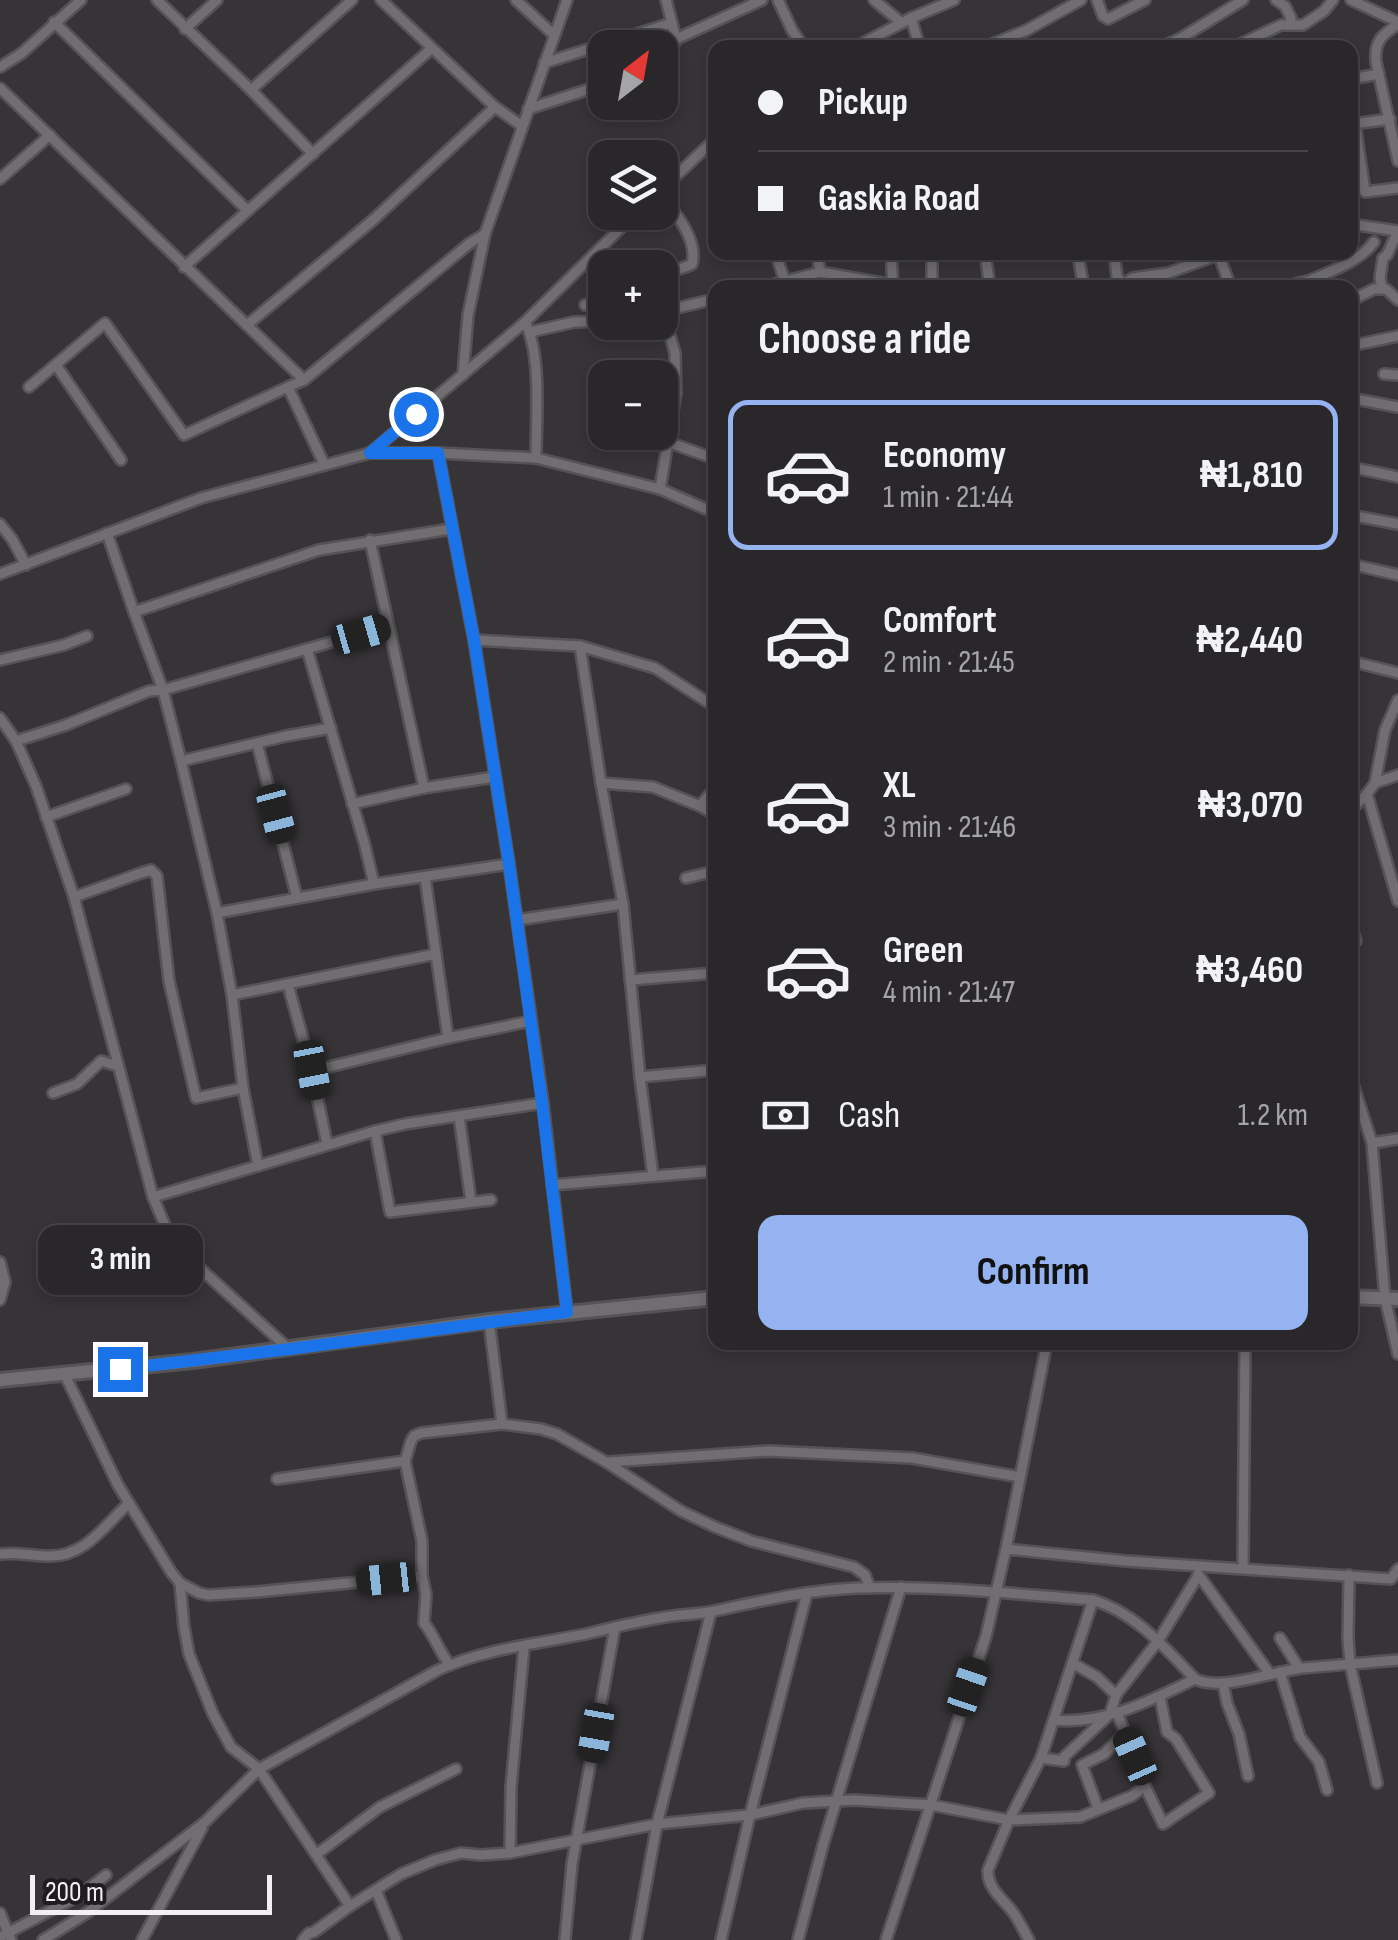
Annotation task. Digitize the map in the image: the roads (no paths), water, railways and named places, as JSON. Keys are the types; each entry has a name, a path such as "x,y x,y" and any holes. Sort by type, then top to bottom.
{"main road":[{"path":"1358,1297 1391,1298"},
{"path":"0,1380 708,1299"}],"street":[{"path":"0,66 22,53 80,0"},
{"path":"157,0 313,154"},
{"path":"185,28 217,0"},
{"path":"252,90 352,0"},
{"path":"381,0 495,107 522,126"},
{"path":"516,0 554,36"},
{"path":"463,375 468,314 485,234 567,0"},
{"path":"666,0 674,30"},
{"path":"678,38 762,0"},
{"path":"778,0 799,40"},
{"path":"874,0 906,20 916,40"},
{"path":"887,11 894,0"},
{"path":"869,40 954,0"},
{"path":"1003,40 1081,0"},
{"path":"1097,0 1108,19 1145,0"},
{"path":"1177,40 1243,0"},
{"path":"1276,0 1292,18 1289,25"},
{"path":"1249,40 1281,25 1302,25 1333,0"},
{"path":"1350,0 1398,23"},
{"path":"54,22 247,210"},
{"path":"544,63 672,23"},
{"path":"1398,23 1380,36 1376,45 1376,62 1398,161"},
{"path":"184,266 431,49"},
{"path":"1358,78 1379,74"},
{"path":"0,88 304,380"},
{"path":"528,108 588,89"},
{"path":"247,325 369,224 495,107"},
{"path":"1358,123 1390,119"},
{"path":"0,179 50,134"},
{"path":"678,176 708,146"},
{"path":"1358,158 1364,192 1398,188"},
{"path":"678,218 694,252 692,264 678,269"},
{"path":"1358,225 1398,231 1383,258 1382,289"},
{"path":"370,453 525,322 619,230"},
{"path":"30,387 105,323 184,435 304,380 485,234"},
{"path":"1358,258 1374,242"},
{"path":"818,260 820,272"},
{"path":"1130,280 1168,273 1202,260"},
{"path":"1311,280 1354,260"},
{"path":"788,280 820,272 859,280"},
{"path":"1358,297 1374,288 1386,290 1398,300"},
{"path":"678,308 708,301"},
{"path":"525,322 536,374 536,458"},
{"path":"530,332 588,322"},
{"path":"1358,344 1398,336"},
{"path":"56,364 121,460"},
{"path":"1384,374 1398,375"},
{"path":"288,387 324,464"},
{"path":"1358,400 1398,407"},
{"path":"678,446 708,456"},
{"path":"660,489 667,450"},
{"path":"0,574 201,498 370,453 536,458 660,489 708,510"},
{"path":"438,453 474,640 509,864 567,1312"},
{"path":"1358,469 1398,477"},
{"path":"1358,516 1398,524"},
{"path":"0,524 26,565"},
{"path":"134,612 319,550 451,529"},
{"path":"108,533 164,690 181,761 217,913 232,995 242,1088 258,1166"},
{"path":"370,540 424,788"},
{"path":"1358,566 1398,576"},
{"path":"16,741 149,691 388,626"},
{"path":"0,660 87,636"},
{"path":"474,640 580,646 655,668 708,699"},
{"path":"580,646 623,904 653,1176"},
{"path":"307,649 374,884"},
{"path":"1358,663 1398,673"},
{"path":"1358,803 1375,783 1384,730 1398,700"},
{"path":"0,718 16,741 36,786 74,898 153,1197 173,1244 290,1349"},
{"path":"181,761 330,728"},
{"path":"257,743 297,898"},
{"path":"1375,783 1398,775"},
{"path":"352,804 494,777"},
{"path":"601,783 653,786 708,811"},
{"path":"46,816 126,788"},
{"path":"1368,794 1398,901"},
{"path":"700,806 708,796"},
{"path":"217,913 509,864"},
{"path":"74,898 140,872 151,870 157,876 170,980 196,1098 242,1088"},
{"path":"686,878 708,873"},
{"path":"425,877 448,1038"},
{"path":"517,920 623,904"},
{"path":"232,995 436,954"},
{"path":"630,980 708,974"},
{"path":"288,985 312,1070 326,1144"},
{"path":"312,1070 531,1021"},
{"path":"53,1093 77,1084 101,1061 118,1066"},
{"path":"640,1077 708,1071"},
{"path":"1358,1100 1372,1143 1398,1354"},
{"path":"153,1197 375,1131 542,1103"},
{"path":"459,1116 471,1202"},
{"path":"375,1131 390,1212 491,1200"},
{"path":"1372,1143 1398,1139"},
{"path":"552,1185 708,1172"},
{"path":"0,1262 4,1282 0,1300"},
{"path":"489,1321 502,1424"},
{"path":"886,1940 986,1636 1045,1350"},
{"path":"1243,1568 1245,1350"},
{"path":"65,1375 129,1503 180,1583 208,1594 422,1576"},
{"path":"450,1665 436,1636 424,1623 422,1541 406,1461 410,1441 422,1433 502,1424 558,1434 715,1527 751,1541 854,1567 865,1575 870,1588"},
{"path":"606,1462 769,1451 912,1458 1020,1476"},
{"path":"277,1478 406,1461"},
{"path":"0,1554 22,1552 52,1557 72,1553 94,1539 129,1503"},
{"path":"1006,1549 1197,1571 1243,1568 1391,1579 1398,1568"},
{"path":"1160,1697 1167,1732 1176,1739 1208,1793 1164,1824 1114,1713 1116,1695 1158,1642 1197,1571"},
{"path":"1197,1571 1275,1673 1300,1737 1318,1762 1327,1790"},
{"path":"1350,1575 1350,1664 1377,1784"},
{"path":"180,1583 190,1654 213,1714 230,1746 259,1769 350,1906"},
{"path":"798,1940 901,1587"},
{"path":"43,1940 87,1913 204,1822 259,1769 450,1665 493,1651 747,1602 807,1593 901,1587 1094,1600 1113,1606 1205,1684 1300,1668 1398,1660"},
{"path":"722,1940 807,1593"},
{"path":"1029,1940 988,1879 988,1870 1040,1758 1094,1600"},
{"path":"636,1940 657,1824 710,1612"},
{"path":"565,1940 572,1864 616,1627"},
{"path":"1280,1638 1300,1668"},
{"path":"510,1853 524,1647"},
{"path":"1074,1664 1097,1677 1116,1695"},
{"path":"1054,1720 1076,1721 1114,1713 1160,1697 1195,1679"},
{"path":"1223,1682 1248,1776"},
{"path":"1040,1758 1064,1761 1077,1743 1114,1713"},
{"path":"1098,1808 1082,1764 1104,1754 1124,1733"},
{"path":"317,1854 380,1807 456,1769"},
{"path":"303,1940 401,1874 461,1853 510,1853 657,1824 750,1815 803,1803 873,1800 931,1805 1009,1820 1080,1817 1132,1796 1146,1786"},
{"path":"142,1940 204,1822"},
{"path":"0,1912 7,1937 80,1895 106,1875"},
{"path":"376,1890 396,1940"}]}
